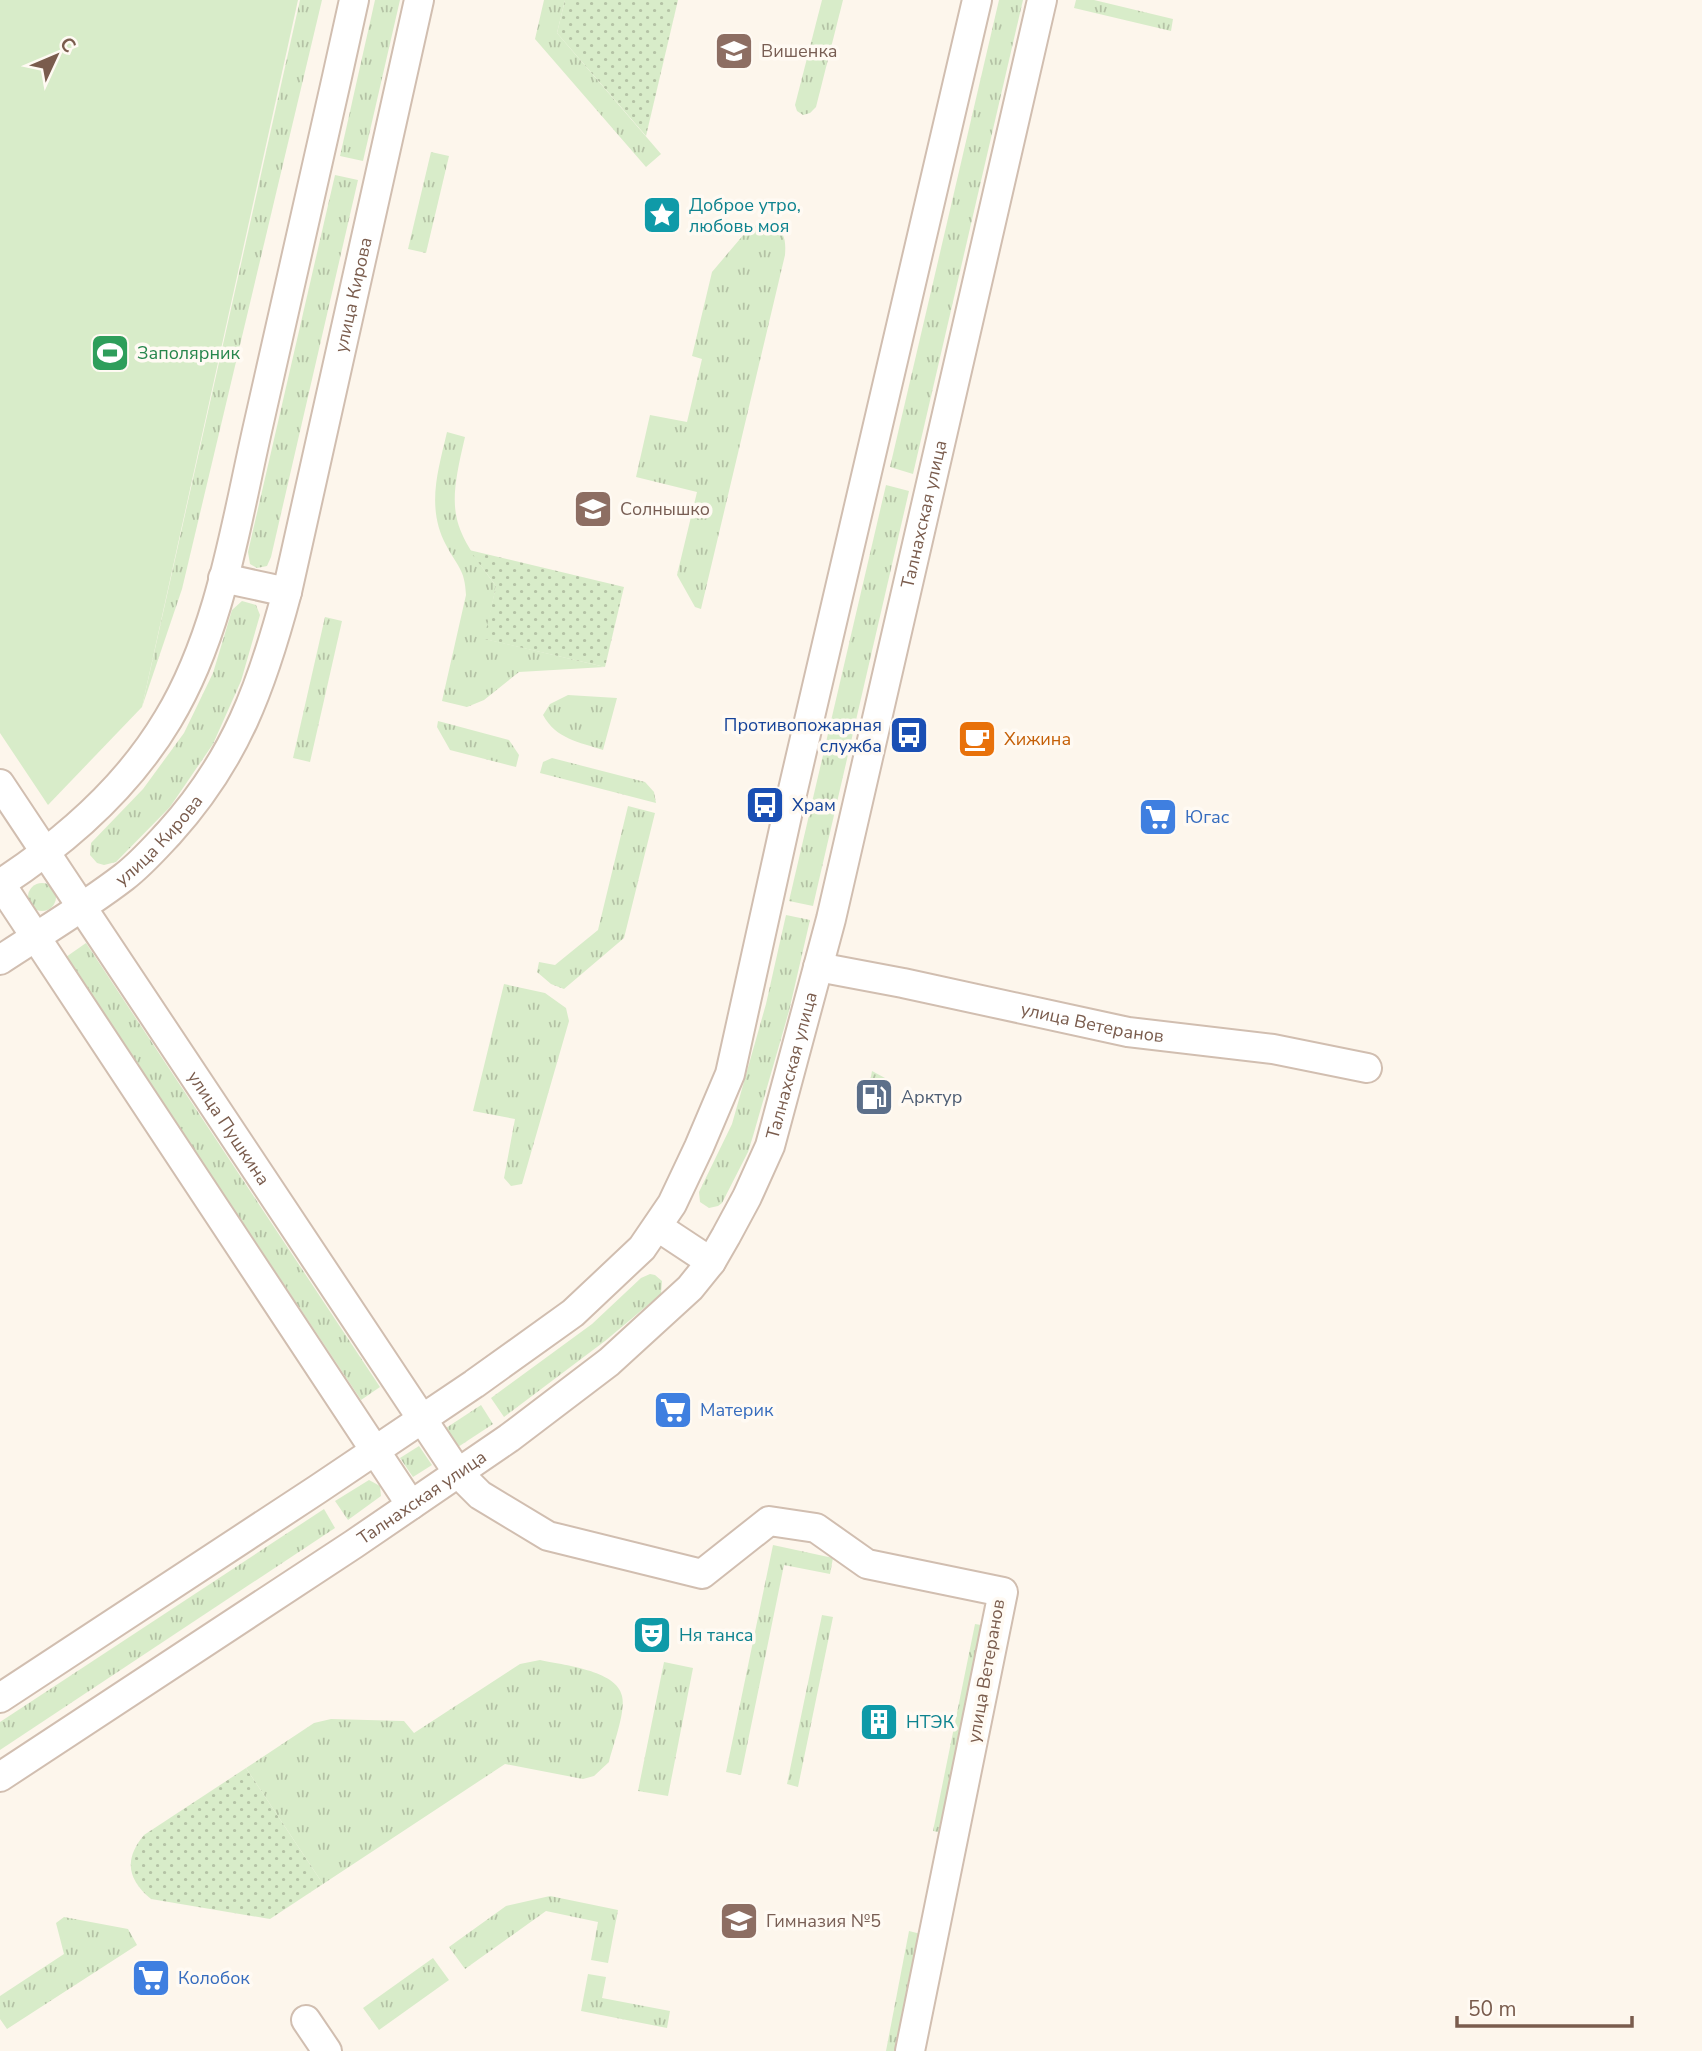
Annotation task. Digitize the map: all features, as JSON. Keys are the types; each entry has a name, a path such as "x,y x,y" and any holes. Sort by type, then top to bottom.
{"street":[{"path":"355,0 223,578 191,672 169,718 132,770 101,804 46,854 0,884 411,1505"},
{"name":"улица Кирова","path":"0,960 125,877 150,853 194,805 227,757 253,702 272,649 287,592 419,0"},
{"path":"0,1698 375,1450 573,1313 642,1248 657,1227 699,1147 730,1074 788,811 977,0"},
{"name":"Талнахская улица","path":"0,1777 509,1438 609,1362 690,1288 711,1262 747,1197 769,1146 818,967 1042,0"},
{"path":"223,578 287,592"},
{"name":"улица Пушкина","path":"0,784 458,1473"},
{"name":"улица Ветеранов","path":"818,967 1128,1032 1273,1049 1367,1068"},
{"path":"657,1227 711,1262"},
{"name":"улица Ветеранов","path":"458,1473 480,1495 548,1536 702,1574 769,1521 816,1528 867,1564 1003,1592 910,2051"},
{"path":"306,2020 327,2051"}],"green space":[{"name":"Заполярник","path":"0,0 298,0 142,707 48,805 0,733"},
{"path":"300,0 322,0 182,589 142,707"},
{"path":"375,0 400,0 363,161 340,156"},
{"path":"544,0 565,0 557,33 661,154 646,167 535,39"},
{"path":"565,0 678,0 646,136 557,33"},
{"path":"822,0 843,0 816,107 803,115 797,111 795,105"},
{"path":"999,0 1023,0 913,474 890,467"},
{"path":"1076,0 1094,0 1173,19 1171,31 1074,8"},
{"path":"431,152 449,156 426,253 408,249"},
{"path":"335,175 358,180 271,557 267,566 257,568 250,564 248,552"},
{"path":"771,223 784,237 785,255 701,609 695,607 677,575 697,492 636,477 650,415 687,422 702,359 692,356 712,272 745,233 758,224"},
{"path":"447,432 465,437 455,501 461,532 496,586 485,639 605,667 519,672 484,700 467,707 442,701 466,595 462,573 446,545 436,517 436,489"},
{"path":"886,485 909,491 813,906 789,901"},
{"path":"469,550 624,587 605,667 484,639 496,586"},
{"path":"242,601 256,605 260,615 241,681 213,744 170,807 116,862 104,865 97,863 90,855 91,843 143,789 184,733 213,673 232,610"},
{"path":"325,617 342,621 310,762 293,758"},
{"path":"568,695 617,698 603,750 561,735 548,723 543,715 550,704"},
{"path":"438,721 509,740 519,755 516,767 450,750 437,727"},
{"path":"552,758 645,782 654,792 656,803 540,773 543,762"},
{"path":"628,806 655,813 624,938 564,989 551,984 537,972 539,962 555,965 598,930"},
{"path":"42,883 52,887 56,897 52,907 42,911 32,907 28,897 32,887"},
{"path":"786,915 810,920 789,1011 748,1152 722,1203 709,1208 700,1202 699,1192 732,1124 766,1004"},
{"path":"86,943 380,1387 361,1400 66,957"},
{"path":"504,984 545,993 566,1008 569,1021 522,1184 511,1186 504,1178 515,1119 473,1111"},
{"path":"872,1071 885,1078 880,1107 865,1108"},
{"path":"650,1274 662,1281 661,1294 605,1341 504,1417 491,1398 592,1324 641,1278"},
{"path":"481,1405 493,1424 458,1447 446,1428"},
{"path":"419,1446 432,1465 413,1477 400,1458"},
{"path":"369,1480 380,1486 381,1496 348,1520 335,1501"},
{"path":"324,1509 335,1528 0,1750 0,1722"},
{"path":"773,1545 833,1558 830,1574 784,1565 741,1775 726,1772"},
{"path":"822,1615 833,1617 798,1787 787,1784"},
{"path":"975,1624 987,1626 944,1833 933,1831"},
{"path":"540,1660 587,1670 610,1680 618,1687 623,1703 609,1762 594,1776 583,1779 505,1764 323,1884 246,1768 314,1723 331,1719 404,1721 414,1733 520,1664"},
{"path":"664,1662 693,1668 668,1796 638,1791"},
{"path":"246,1768 323,1884 270,1919 151,1899 137,1884 131,1868 133,1852 144,1835"},
{"path":"550,1896 618,1910 608,1963 591,1960 598,1922 546,1911 465,1969 449,1947 506,1906"},
{"path":"64,1917 128,1929 137,1945 7,2029 0,2019 0,1996 64,1954 56,1923"},
{"path":"909,1931 921,1934 898,2051 886,2051"},
{"path":"433,1958 449,1980 379,2030 363,2008"},
{"path":"588,1974 606,1977 602,1998 670,2011 667,2028 581,2011"}],"place":[{"name":"Вишенка","path":"734,51"},
{"name":"Доброе утро, любовь моя","path":"662,215"},
{"name":"Заполярник","path":"110,353"},
{"name":"Солнышко","path":"593,509"},
{"name":"Противопожарная служба","path":"909,735"},
{"name":"Хижина","path":"977,739"},
{"name":"Храм","path":"765,805"},
{"name":"Югас","path":"1158,817"},
{"name":"Арктур","path":"874,1097"},
{"name":"Материк","path":"673,1410"},
{"name":"Ня танса","path":"652,1635"},
{"name":"НТЭК","path":"879,1722"},
{"name":"Гимназия №5","path":"739,1921"},
{"name":"Колобок","path":"151,1978"}]}
